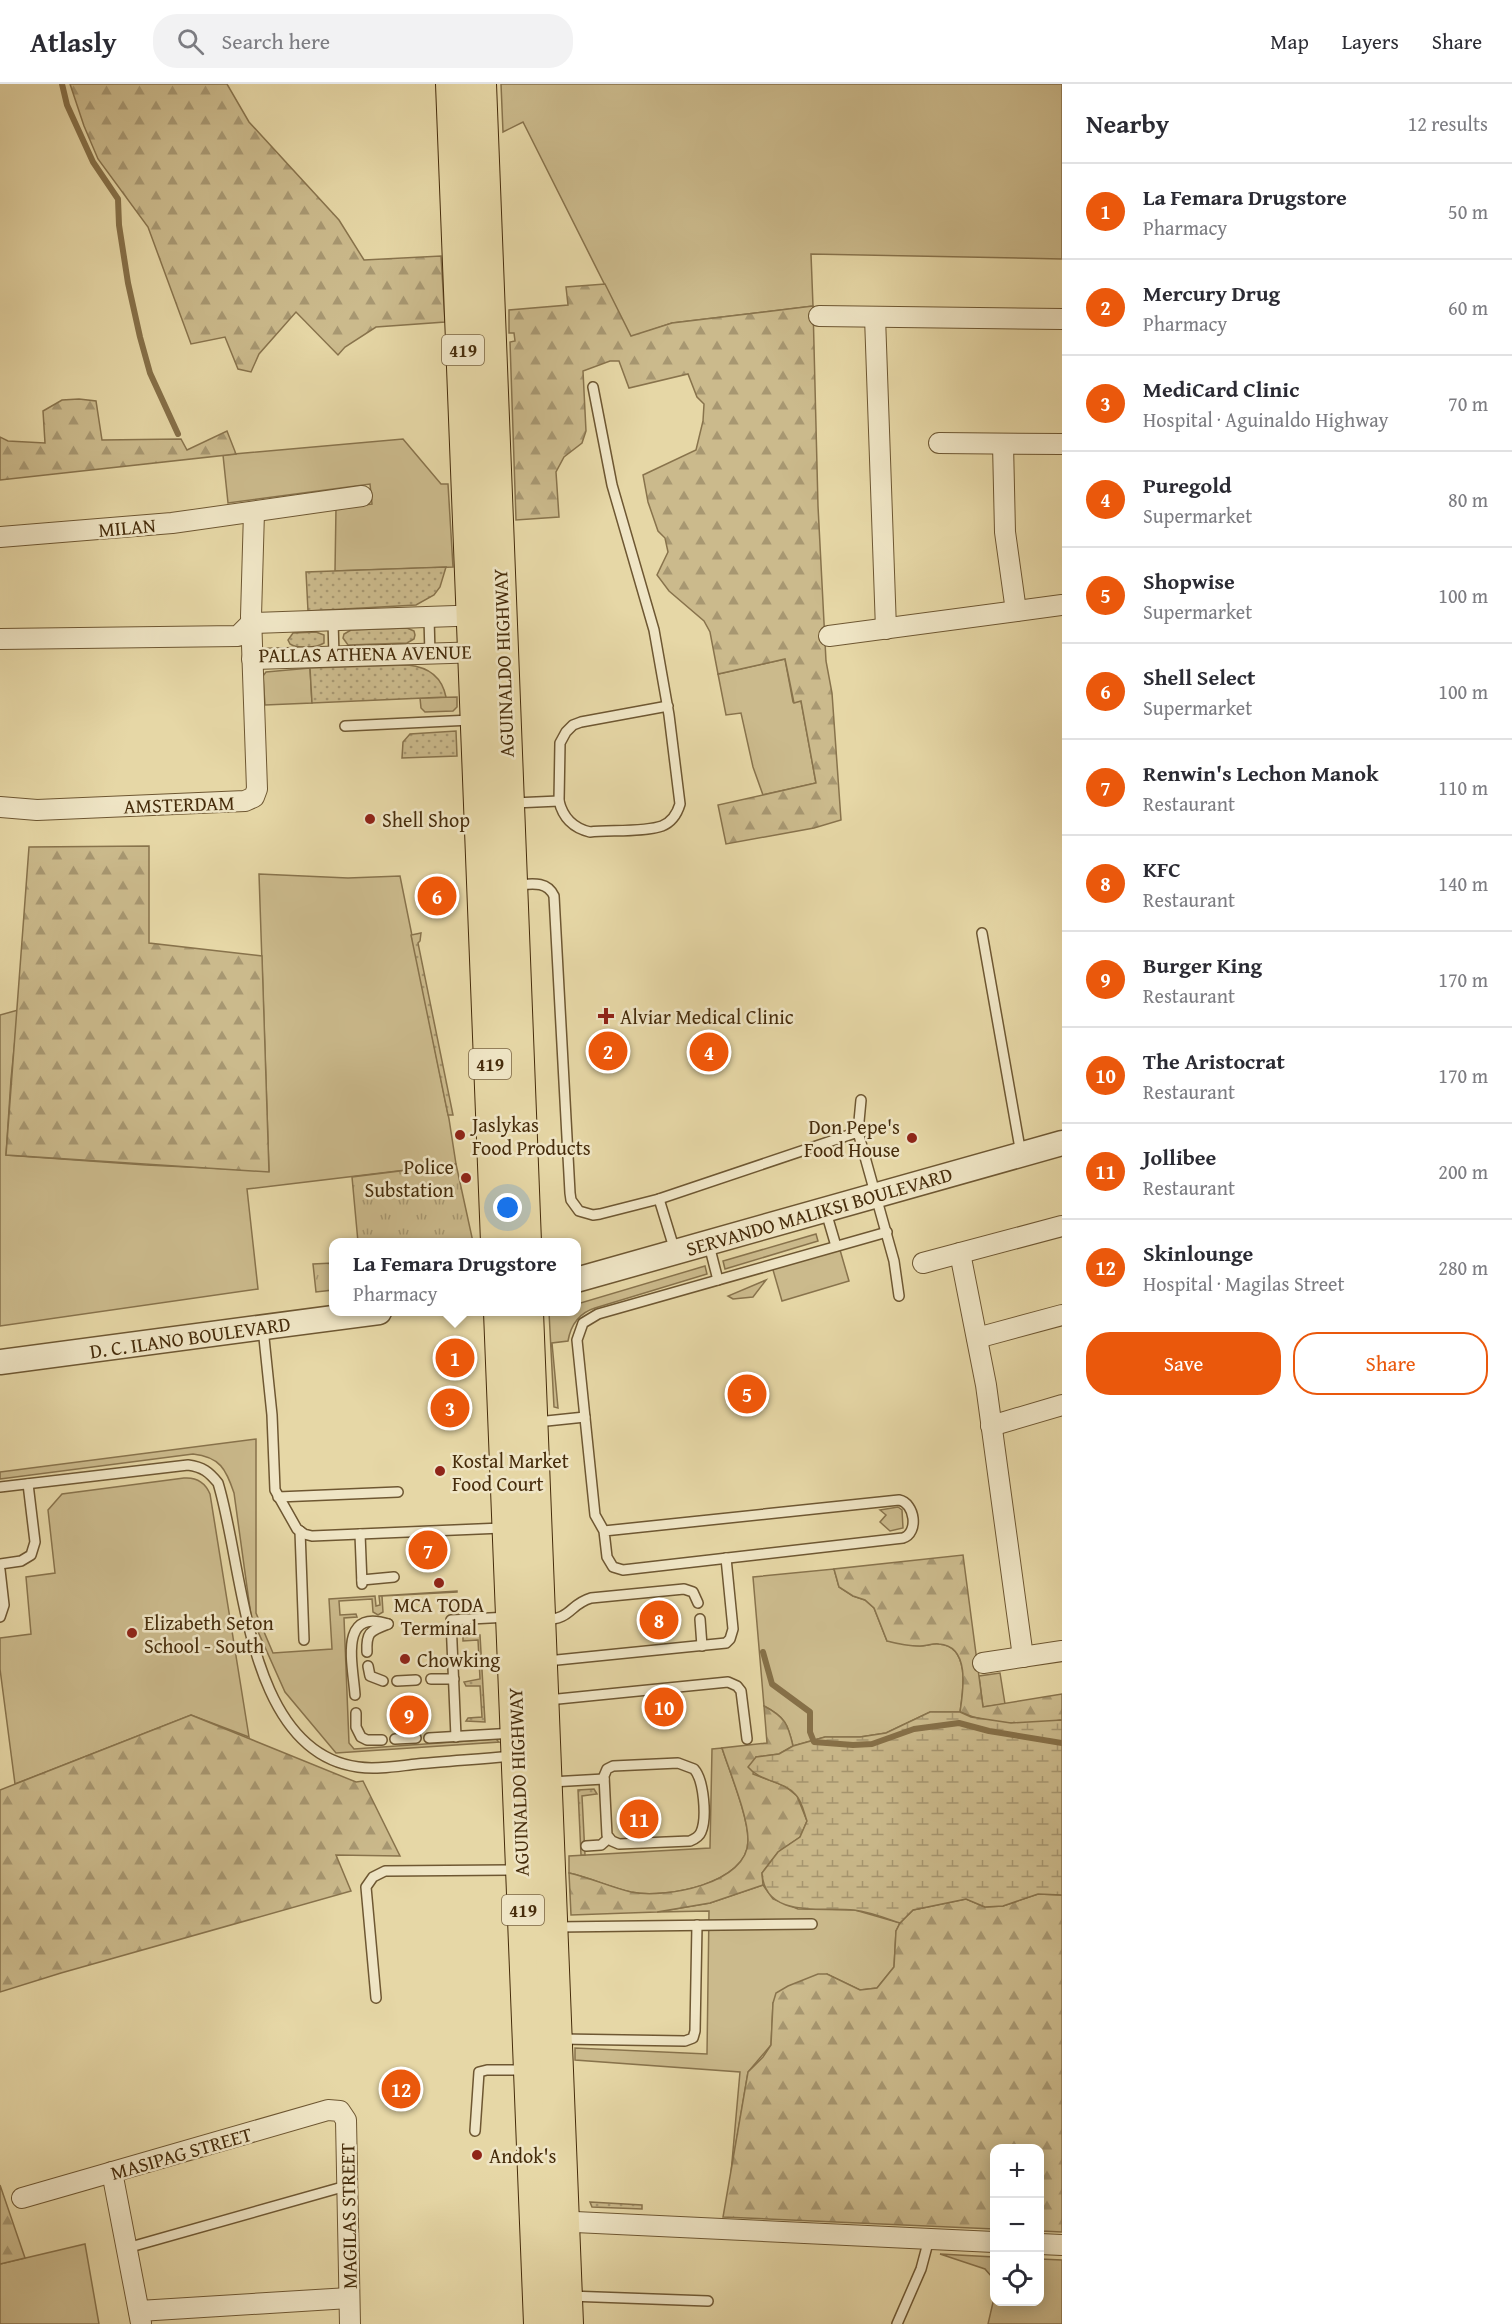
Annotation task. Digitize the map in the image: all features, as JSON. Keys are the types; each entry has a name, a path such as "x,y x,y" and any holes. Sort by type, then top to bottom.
{"highway":[{"name":"AGUINALDO HIGHWAY","path":"452,84 487,615"},
{"name":"AGUINALDO HIGHWAY","path":"480,84 488,652 508,804 497,886 497,1238"},
{"name":"AGUINALDO HIGHWAY","path":"488,652 477,720 497,886 525,1238"},
{"name":"AGUINALDO HIGHWAY","path":"500,1316 508,1528 525,1619 541,1662 543,1701 525,1756 552,1928 556,2039 550,2221 540,2324"},
{"name":"AGUINALDO HIGHWAY","path":"528,1316 532,1422 525,1619 522,1870 530,2070 550,2221 567,2310"}],"street":[{"path":"819,316 1062,318"},
{"path":"875,317 886,629"},
{"path":"939,443 1062,444"},
{"path":"1003,444 1005,532 1016,612"},
{"name":"MILAN","path":"0,537 171,523 362,496"},
{"path":"245,630 254,512"},
{"path":"829,636 1062,605"},
{"name":"PALLAS ATHENA AVENUE","path":"0,639 245,630 333,621 487,615"},
{"name":"PALLAS ATHENA AVENUE","path":"245,630 252,659 488,652"},
{"name":"AMSTERDAM","path":"0,807 37,810 250,800 257,789 252,659"},
{"name":"SERVANDO MALIKSI BOULEVARD","path":"581,1279 1062,1143"},
{"path":"922,1263 1062,1226"},
{"path":"960,1253 992,1426 1023,1658"},
{"path":"977,1338 1062,1315"},
{"name":"D. C. ILANO BOULEVARD","path":"0,1362 345,1316"},
{"path":"992,1426 1062,1405"},
{"path":"982,1663 1062,1651"},
{"name":"MASIPAG STREET","path":"22,2198 328,2110 340,2111"},
{"name":"MAGILAS STREET","path":"340,2111 346,2120 350,2324"},
{"path":"112,2172 140,2318 349,2298"},
{"path":"550,2221 990,2242"},
{"path":"1044,2244 1062,2245"}],"lane":[{"path":"593,387 612,485 654,630 668,706 680,797 678,812 669,823 655,828 590,832 569,822 564,816 559,801 560,743 566,732 573,725 581,722 668,706"},
{"path":"429,618 430,654"},
{"path":"333,621 334,656"},
{"path":"345,726 477,720"},
{"path":"508,804 559,801"},
{"path":"497,886 541,884 549,888 554,896 571,1200 579,1211 593,1215 659,1199 858,1132"},
{"path":"982,933 1021,1154"},
{"path":"861,1100 858,1132 887,1232 899,1296"},
{"path":"659,1199 675,1251"},
{"path":"825,1210 836,1246"},
{"path":"604,1531 899,1500 907,1503 911,1509 913,1531 907,1537 618,1570 609,1563 604,1531 595,1515 577,1340 578,1331 583,1323 598,1314 887,1232"},
{"path":"708,1242 718,1280"},
{"path":"263,1328 272,1415 275,1490 300,1531 304,1640"},
{"path":"532,1422 585,1417"},
{"path":"0,1487 188,1465 199,1466 218,1483 248,1629 276,1707 291,1729 327,1756 356,1767 525,1756"},
{"path":"0,1564 21,1561 31,1555 35,1542 28,1484"},
{"path":"278,1497 398,1492"},
{"path":"300,1531 312,1536 508,1528"},
{"path":"360,1534 362,1582 394,1577"},
{"path":"541,1662 726,1642 733,1634 726,1558"},
{"path":"0,1570 4,1605 0,1617"},
{"path":"456,1737 451,1620 560,1619 591,1598 684,1589 693,1592 698,1603"},
{"path":"700,1619 702,1646"},
{"path":"355,1695 352,1640 354,1631 358,1624 366,1620 388,1624 371,1632 367,1640 368,1652"},
{"path":"368,1666 370,1676 382,1681"},
{"path":"431,1679 454,1678"},
{"path":"397,1681 416,1680"},
{"path":"543,1701 728,1682 737,1686 741,1691 747,1739"},
{"path":"356,1713 356,1727 361,1737 367,1740 382,1740"},
{"path":"429,1738 456,1737 604,1779"},
{"path":"395,1739 416,1738"},
{"path":"678,1763 694,1769 702,1784 703,1824 702,1831 694,1839 619,1844 609,1838 604,1779 607,1769 613,1766 678,1763"},
{"path":"586,1846 601,1845 609,1838"},
{"path":"376,1998 366,1887 373,1877 385,1871 522,1870"},
{"path":"552,1928 812,1924"},
{"path":"556,2039 685,2041 693,2038 697,1925"},
{"path":"475,2131 479,2072 530,2070"},
{"path":"127,2248 346,2186"},
{"path":"897,2324 921,2269 929,2239"},
{"path":"567,2310 708,2301"}],"green space":[{"path":"70,84 227,84 249,122 339,220 364,260 441,256 445,322 376,327 345,347 338,355 296,312 259,354 251,372 238,369 225,337 191,344 148,227 98,159"},
{"path":"501,84 1062,84 1062,259 811,254 813,306 672,323 631,337 523,122 503,132"},
{"path":"605,284 631,336 672,323 813,306 818,506 826,661 832,693 841,820 814,828 726,844 718,805 816,783 801,701 794,703 785,659 718,674 710,632 704,621 669,591 657,575 668,552 665,538 658,531 648,502 643,475 696,450 703,421 704,404 697,397 688,374 629,388 619,361 610,361 583,371 586,431 582,443 564,457 556,472 559,517 516,520 510,342 515,341 514,333 509,333 509,310 568,305 566,287"},
{"path":"62,400 96,401 102,440 181,439 187,450 227,431 236,454 0,480 0,437 8,441 45,443 43,411"},
{"path":"403,439 441,484 448,484 453,567 335,571 336,508 372,504 370,484 228,503 223,455"},
{"path":"446,567 440,587 434,595 416,605 308,611 306,572"},
{"path":"407,628 414,631 415,635 414,639 407,643 348,645 343,638 344,634 351,630"},
{"path":"316,632 324,635 324,643 302,647 293,646 288,640 293,633"},
{"path":"785,659 793,702 801,701 816,783 763,795 753,767 741,713 726,715 718,674"},
{"path":"408,665 422,668 433,674 441,684 446,697 312,703 310,668"},
{"path":"310,668 312,703 265,705 263,676 266,672"},
{"path":"457,697 457,707 453,711 425,712 421,708 420,698"},
{"path":"456,731 457,756 402,758 403,742 410,734"},
{"path":"149,846 149,943 262,956 269,1172 6,1155 29,847"},
{"path":"259,874 348,878 400,876 456,1164 247,1189 258,1289 0,1326 0,1015 18,1010 6,1155 269,1171"},
{"path":"421,933 418,943 453,1115 448,1115 411,935"},
{"path":"456,1164 472,1238 358,1238 352,1177"},
{"path":"816,1234 818,1241 725,1269 723,1261"},
{"path":"838,1243 849,1281 782,1301 771,1263"},
{"path":"329,1263 329,1290 316,1292 313,1264"},
{"path":"705,1266 707,1274 595,1308 581,1315 581,1303"},
{"path":"766,1280 753,1297 733,1299 728,1296"},
{"path":"549,1316 580,1316 571,1329 568,1341 552,1343 558,1408 554,1407"},
{"path":"256,1439 256,1613 273,1653 332,1649 329,1599 375,1596 376,1606 380,1605 379,1596 457,1591 382,1596 383,1612 378,1615 373,1612 372,1599 339,1601 340,1615 356,1614 357,1617 344,1618 349,1743 354,1749 496,1739 499,1742 336,1753 285,1692 251,1616 234,1493 225,1471 216,1461 193,1454 0,1479 0,1472"},
{"name":"Elizabeth Seton School - South","path":"184,1478 200,1481 210,1494 249,1737 191,1715 15,1784 0,1669 0,1638 31,1634 26,1577 55,1573 48,1510 62,1494"},
{"path":"898,1507 902,1510 903,1528 890,1531 880,1522 886,1515 880,1510"},
{"path":"963,1555 983,1707 1062,1694 1062,1720 1036,1723 997,1722 960,1712 963,1671 956,1653 949,1647 939,1644 916,1646 887,1641 874,1608 865,1600 839,1587 834,1569"},
{"path":"834,1569 839,1587 865,1600 874,1608 887,1641 916,1646 939,1644 949,1647 956,1653 963,1671 960,1712 930,1712 886,1733 860,1737 825,1737 793,1746 784,1722 777,1714 764,1706 753,1577"},
{"path":"463,1635 480,1635 485,1722 466,1721 468,1718 482,1717 480,1686 466,1686 464,1682 480,1679 478,1640 463,1641"},
{"path":"1000,1673 1005,1704 983,1707 979,1676"},
{"path":"764,1706 777,1714 784,1722 793,1746 779,1754 756,1757 753,1774 785,1786 797,1796 807,1821 800,1837 778,1852 762,1873 763,1885 710,1903 657,1912 571,1915 569,1873 616,1888 646,1894 683,1890 702,1885 720,1878 735,1868 745,1855 747,1830 742,1807 722,1748 767,1743"},
{"path":"930,1712 960,1712 971,1717 1011,1723 1062,1720 1062,1895 1038,1894 1003,1906 985,1907 966,1899 913,1910 900,1923 854,1910 798,1908 773,1898 766,1888 762,1873 778,1852 800,1837 807,1821 800,1800 791,1790 759,1776 748,1767 756,1757 779,1754 793,1746 825,1737 860,1737 886,1733"},
{"path":"191,1715 356,1782 363,1781 400,1856 336,1855 351,1891 0,1992 0,1790"},
{"path":"722,1748 742,1807 747,1830 745,1855 735,1868 720,1878 702,1885 683,1890 646,1894 616,1888 569,1873 569,1856 710,1848 712,1749"},
{"path":"594,1789 597,1794 582,1796 585,1855 581,1855 578,1790"},
{"path":"763,1885 773,1899 798,1909 855,1910 900,1923 896,1931 894,1967 877,1988 860,1990 827,1974 773,2003 771,2045 748,2072 731,2173 740,2072 575,2060 575,2048 707,2054 709,1911 657,1912 710,1903"},
{"path":"1038,1894 1062,1895 1062,2232 1044,2231 1044,2144 990,2144 990,2229 723,2217 748,2072 771,2045 773,2003 776,1993 818,1974 827,1974 860,1990 877,1988 894,1967 896,1931 900,1923 913,1910 966,1899 985,1907 1003,1906"},
{"path":"0,2185 25,2258 0,2264"},
{"path":"590,2202 642,2205 642,2209 592,2207"},
{"path":"85,2244 99,2324 0,2324 0,2264"},
{"path":"940,2254 990,2257 990,2275 985,2269"},
{"path":"1044,2259 1062,2260 1062,2324 988,2324 992,2306 1044,2306"}],"waterway":[{"path":"62,84 67,105 93,162 118,199 119,225 128,283 140,337 150,373 178,434"},
{"path":"763,1652 772,1684 810,1712 810,1732 814,1742 872,1744 914,1729 959,1723 989,1731 1062,1743"}],"place":[{"name":"Shell Shop","path":"370,819"},
{"name":"Shell Select","path":"437,896"},
{"name":"Alviar Medical Clinic","path":"606,1016"},
{"name":"Mercury Drug","path":"608,1051"},
{"name":"Puregold","path":"709,1052"},
{"name":"Jaslykas Food Products","path":"460,1135"},
{"name":"Don Pepe's Food House","path":"912,1138"},
{"name":"Police Substation","path":"466,1178"},
{"name":"La Femara Drugstore","path":"455,1358"},
{"name":"Shopwise","path":"747,1394"},
{"name":"MediCard Clinic","path":"450,1408"},
{"name":"Kostal Market Food Court","path":"440,1471"},
{"name":"Renwin's Lechon Manok","path":"428,1550"},
{"name":"MCA TODA Terminal","path":"439,1583"},
{"name":"KFC","path":"659,1620"},
{"name":"Elizabeth Seton School - South","path":"132,1633"},
{"name":"Chowking","path":"405,1659"},
{"name":"The Aristocrat","path":"664,1707"},
{"name":"Burger King","path":"409,1715"},
{"name":"Jollibee","path":"639,1819"},
{"name":"Skinlounge","path":"401,2089"},
{"name":"Andok's","path":"477,2155"}]}
